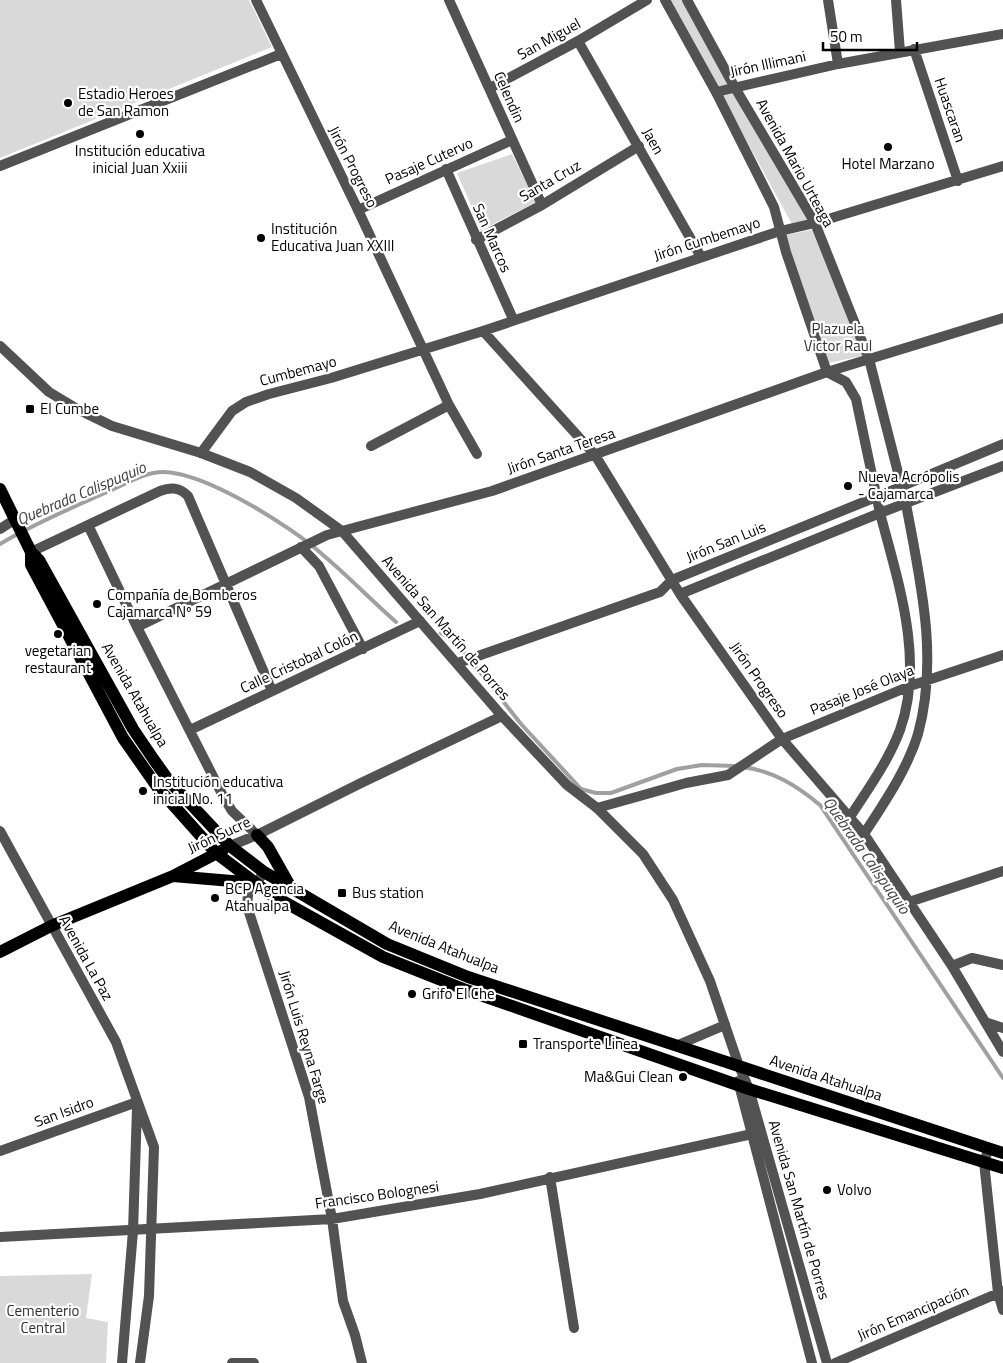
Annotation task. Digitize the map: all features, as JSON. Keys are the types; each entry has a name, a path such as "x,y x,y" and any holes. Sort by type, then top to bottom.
{"main road":[{"name":"Avenida Atahualpa","path":"0,489 31,552 39,560 133,729 154,760 175,787 230,846 264,872 387,944 468,977 1003,1152"},
{"name":"Avenida Atahualpa","path":"31,552 31,565 123,738 158,788 216,853 255,884 305,915 383,957 466,990 744,1087 1003,1168"},
{"path":"257,835 268,847 290,886"},
{"name":"Jirón Sucre","path":"0,952 51,926 173,876 230,846"},
{"path":"173,876 255,884"}],"street":[{"name":"Jirón Progreso","path":"256,0 358,210 449,405 477,454"},
{"name":"Celendin","path":"449,0 542,205"},
{"name":"San Miguel","path":"490,88 578,41 647,0"},
{"path":"665,0 716,92 774,207 780,231 827,372 846,382 856,398 876,497 906,624 910,686 900,730 878,775 850,817"},
{"name":"Avenida Mario Urteaga","path":"687,0 734,86 815,223 869,360 906,504 926,616 928,680 917,734 898,780 864,834"},
{"path":"828,0 838,64"},
{"path":"896,0 900,52"},
{"name":"Jirón Illimani","path":"716,92 734,86 838,64 1003,34"},
{"name":"Jaen","path":"578,41 701,257"},
{"name":"Huascaran","path":"914,49 958,181"},
{"path":"0,166 281,54"},
{"name":"Pasaje Cutervo","path":"358,210 512,140"},
{"name":"Santa Cruz","path":"476,240 542,205 638,146"},
{"name":"Jirón Cumbemayo","path":"423,350 780,231 815,223 1003,166"},
{"name":"San Marcos","path":"446,169 476,240 513,319"},
{"name":"Jirón Santa Teresa","path":"137,627 317,539 492,491 827,372 1003,318"},
{"name":"Jirón Progreso","path":"483,331 595,455 680,594 782,739 864,834 952,966 1003,1052"},
{"name":"Avenida San Martín de Porres","path":"0,346 49,392 79,410 112,426 201,453 243,469 296,498 342,531 420,621 461,661 502,716 567,785 597,808 643,854 673,900 710,981 739,1066 827,1363"},
{"name":"Cumbemayo","path":"201,453 232,411 246,402 423,350"},
{"path":"371,446 449,405"},
{"name":"Jirón San Luis","path":"461,661 660,592 672,580 1003,444"},
{"name":"Jirón San Luis","path":"680,594 880,512 906,504 1003,466"},
{"path":"31,552 160,491 169,488 180,490 188,496 272,691"},
{"path":"0,529 15,522"},
{"name":"Avenida Atahualpa","path":"88,525 137,627 232,811 257,835"},
{"path":"301,547 319,566 363,649"},
{"name":"Calle Cristobal Colón","path":"190,730 420,621"},
{"name":"Pasaje José Olaya","path":"597,808 734,772 782,739 910,686 1003,655"},
{"name":"Jirón Sucre","path":"230,846 257,835 361,782 502,716"},
{"name":"Avenida La Paz","path":"0,832 116,1042 154,1147 149,1296 140,1363"},
{"path":"909,902 1003,871"},
{"name":"Jirón Luis Reyna Farge","path":"264,872 248,895 247,906 309,1096 332,1219 343,1301 355,1335 362,1363"},
{"path":"952,966 972,958 1003,965"},
{"path":"984,1022 1003,1028"},
{"path":"678,1045 725,1026"},
{"name":"Avenida San Martín de Porres","path":"744,1087 752,1134 812,1363"},
{"name":"Avenida La Paz","path":"122,1363 133,1231 137,1102"},
{"name":"San Isidro","path":"0,1151 137,1102"},
{"name":"Francisco Bolognesi","path":"0,1237 332,1219 480,1194 550,1177 752,1134"},
{"path":"989,1148 984,1162 1003,1310"},
{"path":"550,1177 574,1328"},
{"name":"Jirón Emancipación","path":"835,1363 1000,1292"},
{"path":"232,1363 254,1363"}],"green space":[{"name":"Estadio Heroes de San Ramon","path":"0,0 249,0 272,47 0,158"},
{"path":"669,0 683,0 730,84 718,88"},
{"path":"732,91 809,220 793,226 721,94"},
{"path":"512,154 536,202 482,230 457,173"},
{"name":"Plazuela Victor Raul","path":"821,228 866,355 824,364 785,235"},
{"name":"Cementerio Central","path":"92,1274 86,1318 108,1322 106,1363 0,1363 0,1276"}],"waterway":[{"name":"Quebrada Calispuquio","path":"0,544 40,522 142,476 163,472 181,474 224,491 270,516 291,530 332,563 396,622"},
{"name":"Quebrada Calispuquio","path":"441,633 457,643 521,724 581,789 596,793 611,793 677,769 702,765 736,766"},
{"name":"Quebrada Calispuquio","path":"743,767 764,772 784,780 820,805 1003,1078"}],"place":[{"name":"Estadio Heroes de San Ramon","path":"68,103"},
{"name":"Institución educativa inicial Juan Xxiii","path":"140,134"},
{"name":"Hotel Marzano","path":"888,147"},
{"name":"Institución Educativa Juan XXIII","path":"261,238"},
{"name":"El Cumbe","path":"30,409"},
{"name":"Nueva Acrópolis - Cajamarca","path":"848,486"},
{"name":"Compañía de Bomberos Cajamarca Nº 59","path":"97,604"},
{"name":"vegetarian restaurant","path":"58,634"},
{"name":"Institución educativa inicial No. 11","path":"143,791"},
{"name":"Bus station","path":"342,893"},
{"name":"BCP Agencia Atahualpa","path":"215,898"},
{"name":"Grifo El Che","path":"412,994"},
{"name":"Transporte Linea","path":"523,1044"},
{"name":"Ma&Gui Clean","path":"683,1077"},
{"name":"Volvo","path":"827,1190"}]}
